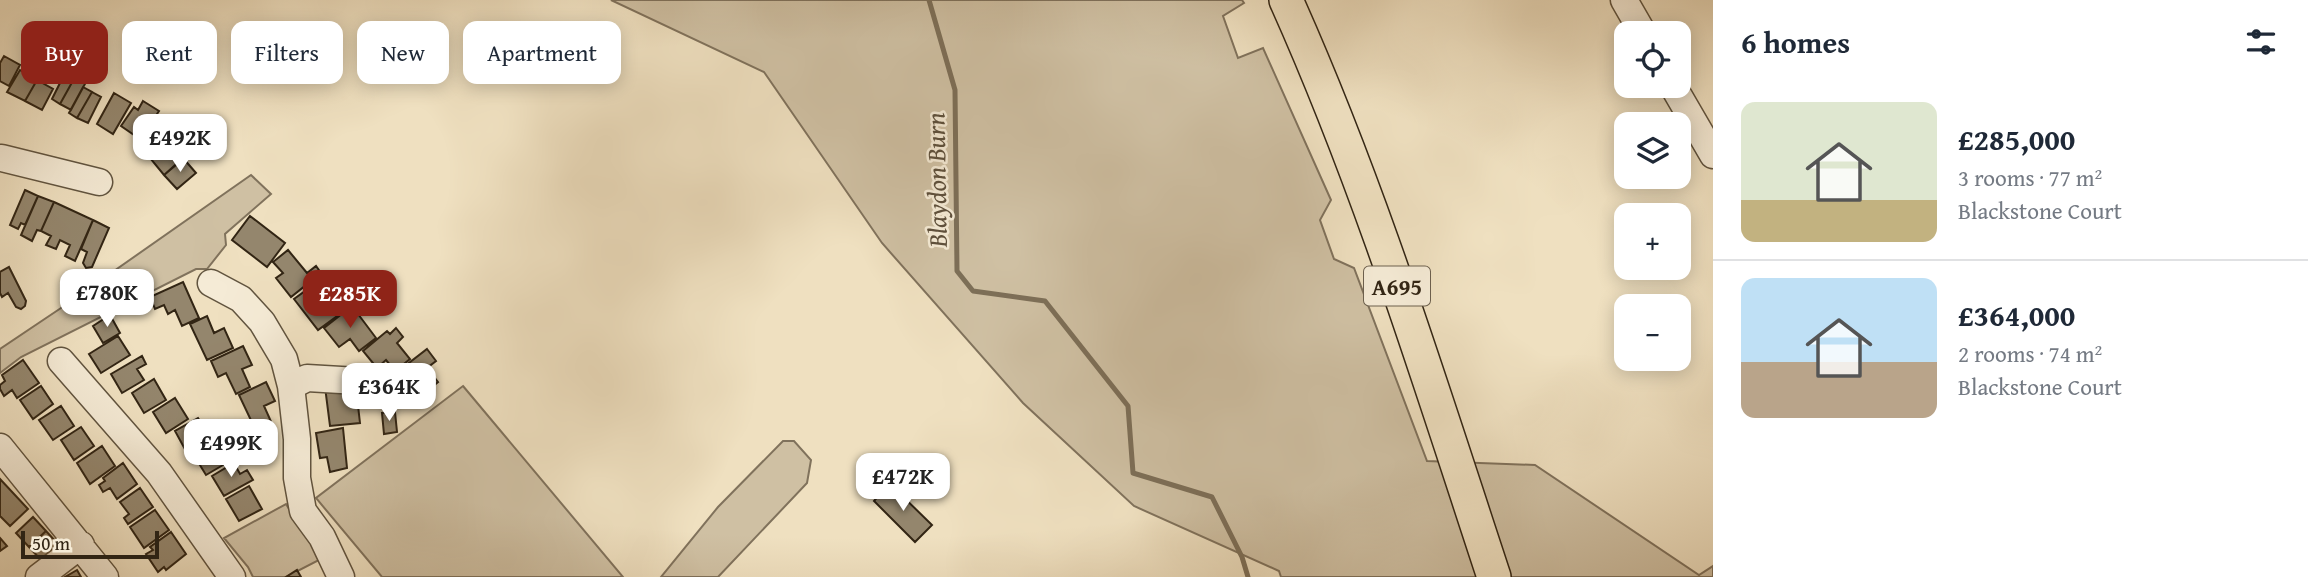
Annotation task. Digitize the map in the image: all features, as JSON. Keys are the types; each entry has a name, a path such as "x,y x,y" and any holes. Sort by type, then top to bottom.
{"main road":[{"name":"A695","path":"1286,0 1317,68 1356,167 1494,577"}],"street":[{"path":"1624,0 1636,21"},
{"path":"1680,98 1713,155"},
{"path":"1,159 99,182"},
{"path":"211,283 241,299 262,322 284,359 292,386 298,439 297,478 303,511 322,537 341,577"},
{"path":"61,361 159,472 220,573"},
{"path":"292,386 307,378 358,381"},
{"path":"0,447 105,577"},
{"path":"39,577 81,545"}],"shaded area":[{"path":"611,0 1242,0 1244,3 1223,16 1238,58 1263,48 1331,200 1320,220 1334,259 1354,268 1427,461 1535,465 1699,575 1713,566 1713,577 1281,577 1279,571 1134,506 1023,403 882,243 764,72"},
{"path":"251,175 271,194 225,234 226,245 207,269 196,269 21,357 0,373 0,349"},
{"path":"463,386 623,577 382,577 316,498"},
{"path":"783,441 794,441 811,460 807,483 718,577 661,577 718,507"},
{"path":"286,504 294,517 312,535 319,560 286,577 253,577 224,538"}],"building":[{"path":"4,56 20,65 9,86 0,81 0,63"},
{"path":"20,70 21,84 35,84 25,101 7,92"},
{"path":"35,84 44,84 53,89 42,110 25,101"},
{"path":"60,84 71,84 60,104 52,99"},
{"path":"71,84 85,84 71,110 60,104"},
{"path":"83,87 92,92 77,118 69,113"},
{"path":"92,92 101,97 88,123 77,118"},
{"path":"114,93 131,103 113,134 97,124"},
{"path":"143,101 159,111 140,139 121,126 134,107 138,110"},
{"path":"154,119 167,128 154,148 140,139"},
{"path":"170,142 173,145 177,142 188,155 164,175 150,158"},
{"path":"183,158 196,173 177,189 164,175"},
{"path":"25,190 38,196 25,225 21,223 18,229 10,225"},
{"path":"38,196 54,202 41,231 37,230 32,241 21,235"},
{"path":"54,202 93,220 75,261 65,256 70,245 60,240 56,249 46,245 51,236 41,231"},
{"path":"250,216 285,243 267,267 232,240"},
{"path":"93,220 109,228 92,267 86,268 83,263 87,252 81,249"},
{"path":"288,250 307,273 316,266 321,273 291,297 276,278 283,273 273,262"},
{"path":"9,267 26,301 21,309 16,307 8,293 2,297 0,293 0,272"},
{"path":"323,278 331,288 323,293 333,306 338,303 344,311 318,330 294,299"},
{"path":"183,282 199,318 182,326 175,310 168,314 164,305 155,309 150,297"},
{"path":"352,306 376,338 359,351 350,339 339,347 324,328"},
{"path":"110,315 120,333 103,343 93,326"},
{"path":"207,316 214,333 224,328 233,348 207,360 190,324"},
{"path":"396,328 403,337 397,343 410,359 395,371 386,360 377,368 363,351 387,331 390,334"},
{"path":"118,336 130,355 101,373 89,354"},
{"path":"243,346 252,365 242,369 250,387 236,394 226,373 218,377 211,361"},
{"path":"427,349 436,361 427,368 438,382 417,399 396,373"},
{"path":"142,356 146,364 137,369 144,380 122,393 111,374"},
{"path":"23,360 39,383 17,398 12,390 4,396 0,389 0,385 5,381 2,375"},
{"path":"154,379 166,400 144,413 132,393"},
{"path":"266,382 275,401 264,406 273,426 257,433 239,395"},
{"path":"342,385 344,399 357,397 360,423 330,426 325,387"},
{"path":"41,386 53,404 33,419 20,400"},
{"path":"175,398 188,419 166,433 153,412"},
{"path":"61,406 74,426 53,440 39,420"},
{"path":"395,412 397,432 384,434 382,413"},
{"path":"198,418 210,437 186,451 175,431"},
{"path":"81,427 94,446 74,460 61,440"},
{"path":"343,428 347,468 330,472 327,457 320,458 316,433"},
{"path":"213,439 223,454 230,450 235,458 206,475 192,452"},
{"path":"102,446 115,466 90,484 77,463"},
{"path":"123,463 137,484 117,499 110,488 103,492 99,485 105,481 103,478"},
{"path":"234,463 240,474 247,470 253,480 224,496 212,476"},
{"path":"0,479 28,509 10,526 0,516"},
{"path":"889,483 932,525 915,542 874,501"},
{"path":"249,486 262,509 239,521 226,499"},
{"path":"140,488 153,507 128,524 124,518 129,514 120,502"},
{"path":"155,510 169,530 144,548 130,527"},
{"path":"33,517 46,531 29,547 16,533"},
{"path":"46,531 58,544 41,560 29,547"},
{"path":"171,532 186,554 166,570 164,567 158,572 146,554 153,550 150,547"},
{"path":"0,538 7,546 0,551"},
{"path":"77,570 81,577 65,577"},
{"path":"297,570 301,577 286,577"}],"waterway":[{"name":"Blaydon Burn","path":"929,0 955,90 957,271 973,291 1045,301 1128,406 1133,473 1212,497 1242,557 1248,577"}]}
